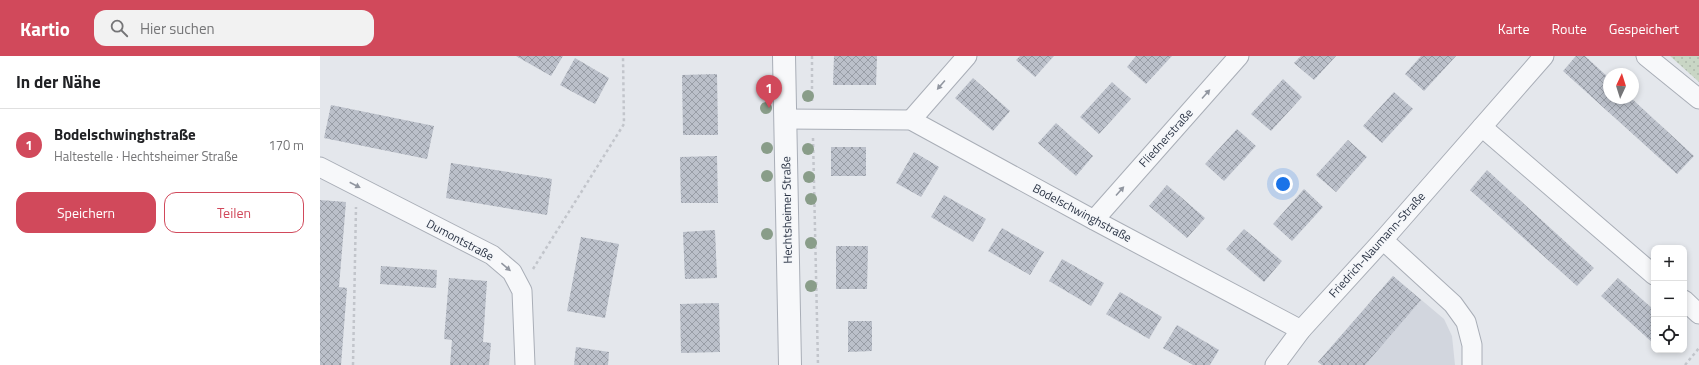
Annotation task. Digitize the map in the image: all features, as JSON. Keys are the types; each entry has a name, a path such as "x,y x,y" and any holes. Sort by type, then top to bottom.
{"street":[{"name":"Hechtsheimer Straße","path":"784,56 790,365"},
{"path":"911,120 967,56"},
{"name":"Fliednerstraße","path":"1094,220 1239,56"},
{"name":"Friedrich-Naumann-Straße","path":"1275,365 1301,330 1383,240 1544,56"},
{"path":"1646,56 1699,99"},
{"name":"Bodelschwinghstraße","path":"785,119 911,120 1094,220 1301,330"},
{"path":"1482,127 1651,272"},
{"name":"Dumontstraße","path":"320,167 492,255 512,272 522,291 525,365"},
{"path":"1383,240 1453,304 1466,322 1472,345 1472,365"},
{"path":"1687,303 1699,314"}],"path":[{"path":"522,291 536,264 624,124 623,56"},
{"path":"812,56 812,119 818,365"},
{"path":"353,365 357,186"},
{"path":"1685,365 1699,348"}],"shaded area":[{"path":"1393,276 1444,319 1452,336 1455,365 1322,365 1318,362"}],"green space":[{"path":"1670,56 1699,56 1699,82"}],"building":[{"path":"516,56 563,56 551,76"},
{"path":"834,56 877,56 876,85 833,85"},
{"path":"1020,56 1054,56 1035,77 1016,60"},
{"path":"1136,56 1172,56 1146,84 1127,67"},
{"path":"1301,56 1336,56 1314,80 1294,63"},
{"path":"1421,56 1456,56 1424,91 1405,74"},
{"path":"1576,56 1585,56 1603,72 1603,104 1638,104 1694,156 1677,174 1563,71"},
{"path":"575,58 609,78 595,104 560,85"},
{"path":"717,74 718,135 683,135 682,75"},
{"path":"973,78 1010,111 993,131 955,98"},
{"path":"1283,79 1302,97 1271,131 1251,114"},
{"path":"1112,82 1131,99 1099,134 1080,117"},
{"path":"1394,92 1413,109 1382,143 1363,126"},
{"path":"331,105 434,126 427,159 324,138"},
{"path":"1056,123 1093,156 1076,176 1038,143"},
{"path":"1237,129 1256,146 1224,181 1205,164"},
{"path":"1348,140 1367,157 1336,192 1316,175"},
{"path":"831,147 866,147 866,176 831,176"},
{"path":"914,152 939,167 921,197 896,183"},
{"path":"717,156 718,203 681,203 680,157"},
{"path":"451,163 552,179 547,215 446,198"},
{"path":"1487,170 1594,268 1577,286 1470,190"},
{"path":"1167,185 1205,218 1187,238 1149,206"},
{"path":"1304,189 1323,207 1292,241 1273,224"},
{"path":"944,195 986,219 973,242 931,217"},
{"path":"320,200 346,202 339,287 347,288 341,365 320,365"},
{"path":"1002,228 1044,252 1030,275 988,251"},
{"path":"1244,229 1282,261 1264,282 1226,249"},
{"path":"715,230 717,278 685,279 683,232"},
{"path":"581,237 619,244 605,318 567,311"},
{"path":"836,246 868,246 867,289 836,289"},
{"path":"1062,259 1104,283 1091,306 1049,281"},
{"path":"381,266 437,270 436,288 380,284"},
{"path":"1393,276 1421,300 1365,365 1322,365 1318,362"},
{"path":"449,278 487,281 483,342 491,343 489,365 450,365 452,340 444,339"},
{"path":"1618,278 1651,307 1651,341 1601,296"},
{"path":"1120,292 1162,317 1149,339 1106,314"},
{"path":"719,303 720,352 681,353 680,304"},
{"path":"848,321 872,321 872,351 848,352"},
{"path":"1177,325 1219,350 1210,365 1193,365 1163,348"},
{"path":"576,347 609,352 608,365 574,365"}],"place":[{"name":"Bodelschwinghstraße","path":"769,108"}]}
